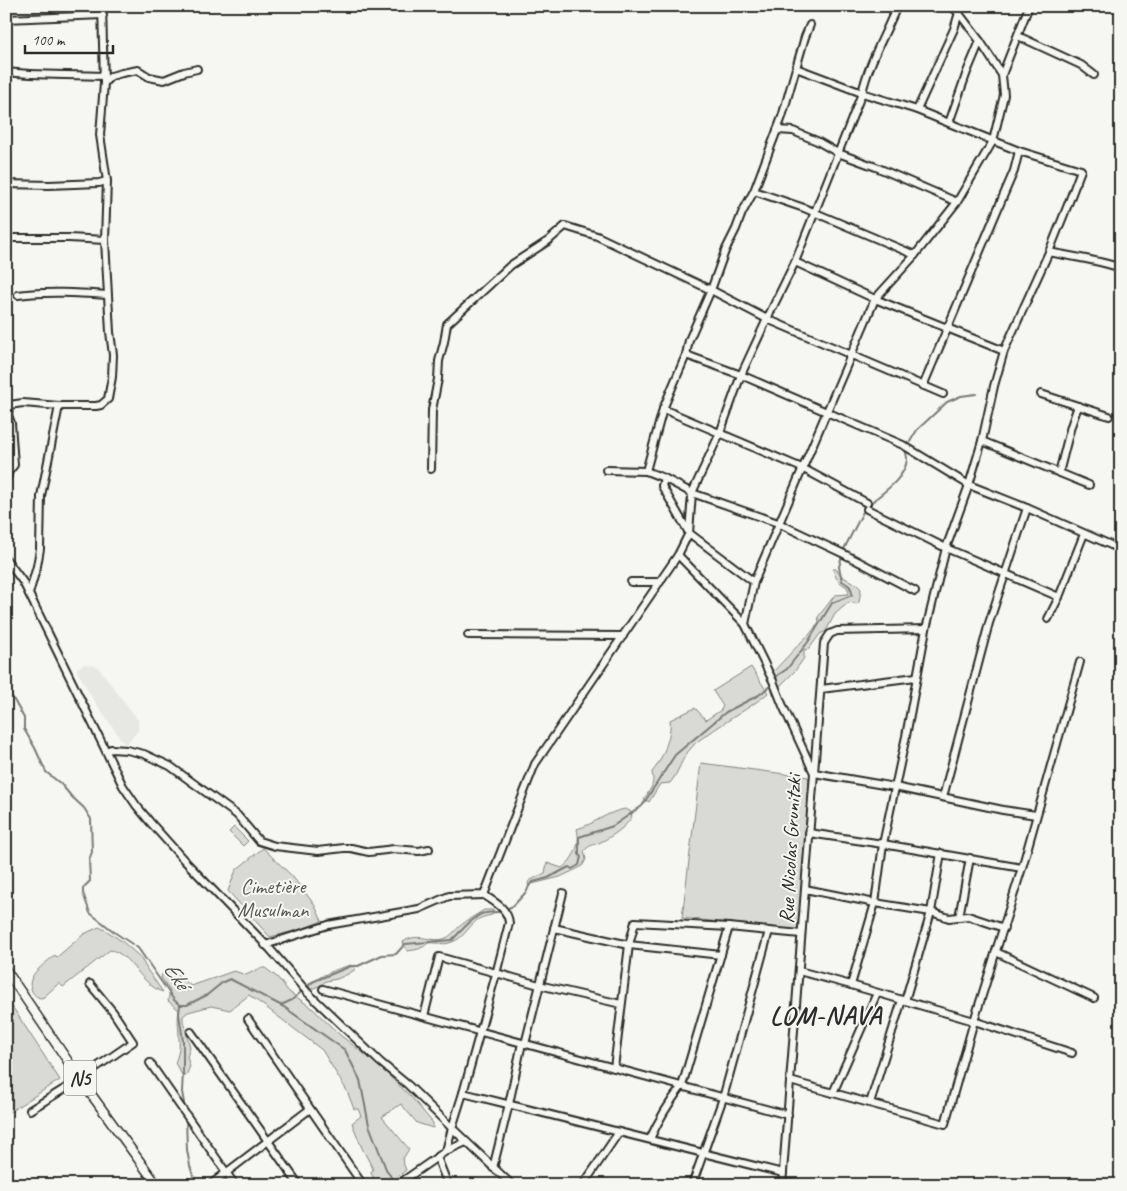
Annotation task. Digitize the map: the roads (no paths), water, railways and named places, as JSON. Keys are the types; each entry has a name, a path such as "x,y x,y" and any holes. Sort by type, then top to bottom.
{"main road":[{"name":"N5","path":"7,971 80,1079 157,1185"}],"street":[{"path":"6,482 9,471 14,465 11,423 8,415 9,405 24,403 59,406 96,406 101,405 108,399 113,355 107,295 105,240 107,181 100,135 104,79 102,6"},
{"path":"484,895 535,764 678,555 689,533 692,493 720,433 741,375 795,262 862,93 864,81 871,63 897,6"},
{"path":"745,624 754,582 874,298 915,255 956,202 993,141 1004,95 1002,75 959,9 951,6"},
{"path":"1002,75 1029,6"},
{"path":"918,110 954,29 959,9"},
{"path":"6,19 103,16"},
{"path":"646,471 663,409 686,355 689,340 711,290 725,251 754,191 777,130 804,37 810,25"},
{"path":"1018,36 1081,65 1094,75"},
{"path":"949,123 980,41"},
{"path":"796,68 862,93 918,110 1019,152 1081,170 1049,252 1004,351 982,441 969,485 946,548 916,677 906,736 883,844 874,902 851,985"},
{"path":"6,72 104,79 138,70 149,77 164,80 197,69"},
{"path":"777,130 793,131 817,141 838,153 876,167 956,202"},
{"path":"923,386 1014,171 1019,152"},
{"path":"6,184 49,185 107,181"},
{"path":"754,191 791,203 915,255"},
{"path":"431,468 432,410 438,379 439,361 447,324 511,265 548,241 565,226 597,236 711,290 766,320 944,394"},
{"path":"6,239 69,238 105,240"},
{"path":"1049,252 1107,263 1121,268"},
{"path":"795,262 874,298 1004,351"},
{"path":"18,295 34,293 107,295"},
{"path":"686,355 741,375 906,447 969,485 1113,546"},
{"path":"1041,394 1109,416"},
{"path":"29,594 40,548 41,496 59,406"},
{"path":"1060,473 1071,426 1078,406"},
{"path":"663,409 802,468 867,506 946,548 1059,597"},
{"path":"982,441 1089,485"},
{"path":"606,470 646,471 664,478 692,493 778,523 842,553 915,591"},
{"path":"664,478 662,486 689,533 754,582"},
{"path":"943,797 989,623 1026,508"},
{"path":"1048,619 1059,597 1084,534"},
{"name":"Rue Nicolas Grunitzki","path":"678,555 745,624 814,773 782,1185"},
{"path":"6,559 23,582 123,786 136,805 183,859 266,944 307,992 380,1062 408,1085 512,1185"},
{"path":"631,582 660,582"},
{"path":"926,629 836,631 830,634 824,643 814,773 1036,815"},
{"path":"468,634 623,636"},
{"path":"790,1081 945,1124 974,1021 1022,868 1080,662"},
{"path":"821,689 916,677"},
{"path":"106,751 112,749 127,750 144,754 170,766 237,815 260,841 275,846 318,851 351,848 369,852 394,849 419,851 429,849"},
{"path":"809,833 1022,868"},
{"path":"870,1103 931,912 941,854"},
{"path":"959,917 970,858"},
{"path":"805,889 931,912 949,918 968,916 1004,928"},
{"path":"493,1168 523,1043 563,893"},
{"path":"266,944 328,925 419,909 449,896 484,895 502,909 508,917 509,923 446,1151"},
{"path":"614,1068 629,945 635,922 729,927 801,934"},
{"path":"650,1139 668,1104 682,1086 729,927"},
{"path":"554,928 629,945 720,956"},
{"path":"692,1185 723,1098 769,931"},
{"path":"996,952 1094,998"},
{"path":"424,1016 439,957 496,974 621,1004"},
{"path":"799,971 974,1021 1072,1053"},
{"path":"30,1110 80,1079 133,1042 113,1012 90,984"},
{"path":"323,989 788,1115"},
{"path":"834,1093 878,993"},
{"path":"248,1019 363,1185"},
{"path":"191,1032 299,1185"},
{"path":"150,1063 235,1185"},
{"path":"463,1092 783,1173"},
{"path":"210,1185 310,1109"},
{"path":"583,1185 619,1132"},
{"path":"399,1183 446,1151 466,1142"},
{"path":"437,1157 448,1185"}],"waterway":[{"path":"908,445 917,430 947,402 961,396 976,394"},
{"path":"868,505 892,486 902,474 907,460 905,448"},
{"path":"843,551 865,508"},
{"path":"774,681 778,675 787,669 808,642 832,603 852,595 850,586 842,581 839,567 842,555"},
{"path":"506,909 513,906 533,882 548,878 569,867 572,869 579,865 581,857 579,854 579,837 613,826 642,806 675,755 726,712 759,695 771,685"},
{"name":"Eké","path":"6,686 24,718 24,729 46,772 61,784 84,808 91,819 92,852 89,860 90,881 83,888 90,913 138,948 174,1000 180,1005 187,1005 207,995 223,982 230,979 284,1007 345,1050 360,1080 369,1125 386,1169 396,1185"},
{"path":"281,1005 292,1000 312,982 351,966 358,966 382,955 396,954 405,944 452,940 477,916 483,913 502,911"},
{"path":"180,1005 179,1014 183,1041 182,1092 185,1109"},
{"path":"186,1118 187,1150 196,1185"}],"district":[{"name":"LOM-NAVA","path":"826,1015"}],"park label":[{"name":"Cimetière Musulman","path":"273,898"}]}
